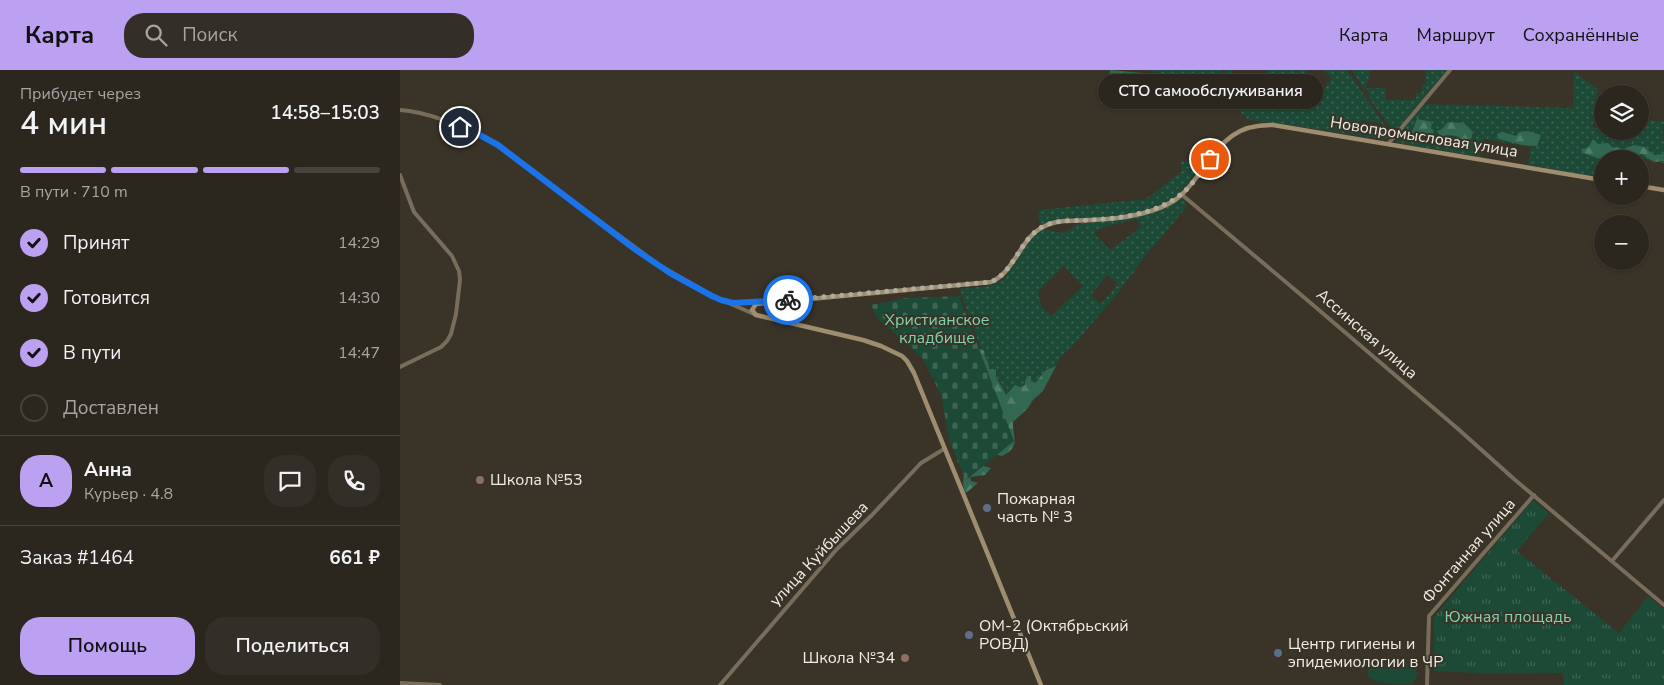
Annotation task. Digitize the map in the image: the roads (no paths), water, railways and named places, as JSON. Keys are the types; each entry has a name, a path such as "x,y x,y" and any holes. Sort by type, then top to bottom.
{"main road":[{"name":"Новопромысловая улица","path":"760,302 882,293 991,282 1002,276 1033,234 1046,225 1110,218 1142,212 1164,205 1181,194 1227,140 1241,130 1251,126 1273,125 1594,179"},
{"path":"1649,188 1664,190"},
{"path":"760,302 752,310 756,315 863,340 888,349 902,356 907,361 914,373 1041,685"}],"street":[{"path":"1388,144 1450,70"},
{"path":"400,110 427,115 487,138 636,250 670,273 721,300 756,315"},
{"path":"400,175 414,212 447,249 459,271 460,280 458,304 447,341 441,348 400,367"},
{"name":"Ассинская улица","path":"1181,194 1664,606"},
{"path":"721,300 733,303 760,302"},
{"name":"улица Куйбышева","path":"720,685 836,550 921,463 944,449"},
{"name":"Фонтанная улица","path":"1427,685 1428,620 1431,612 1534,496"},
{"path":"1612,561 1664,500"},
{"path":"400,683 440,685"}],"place":[{"name":"СТО самообслуживания","path":"1210,159"},
{"name":"Школа №53","path":"480,480"},
{"name":"Пожарная часть № 3","path":"987,508"},
{"name":"ОМ-2 (Октябрьский РОВД)","path":"969,635"},
{"name":"Центр гигиены и эпидемиологии в ЧР","path":"1278,653"},
{"name":"Школа №34","path":"905,658"}],"park label":[{"name":"Христианское кладбище","path":"937,329"},
{"name":"Южная площадь","path":"1508,617"}]}
